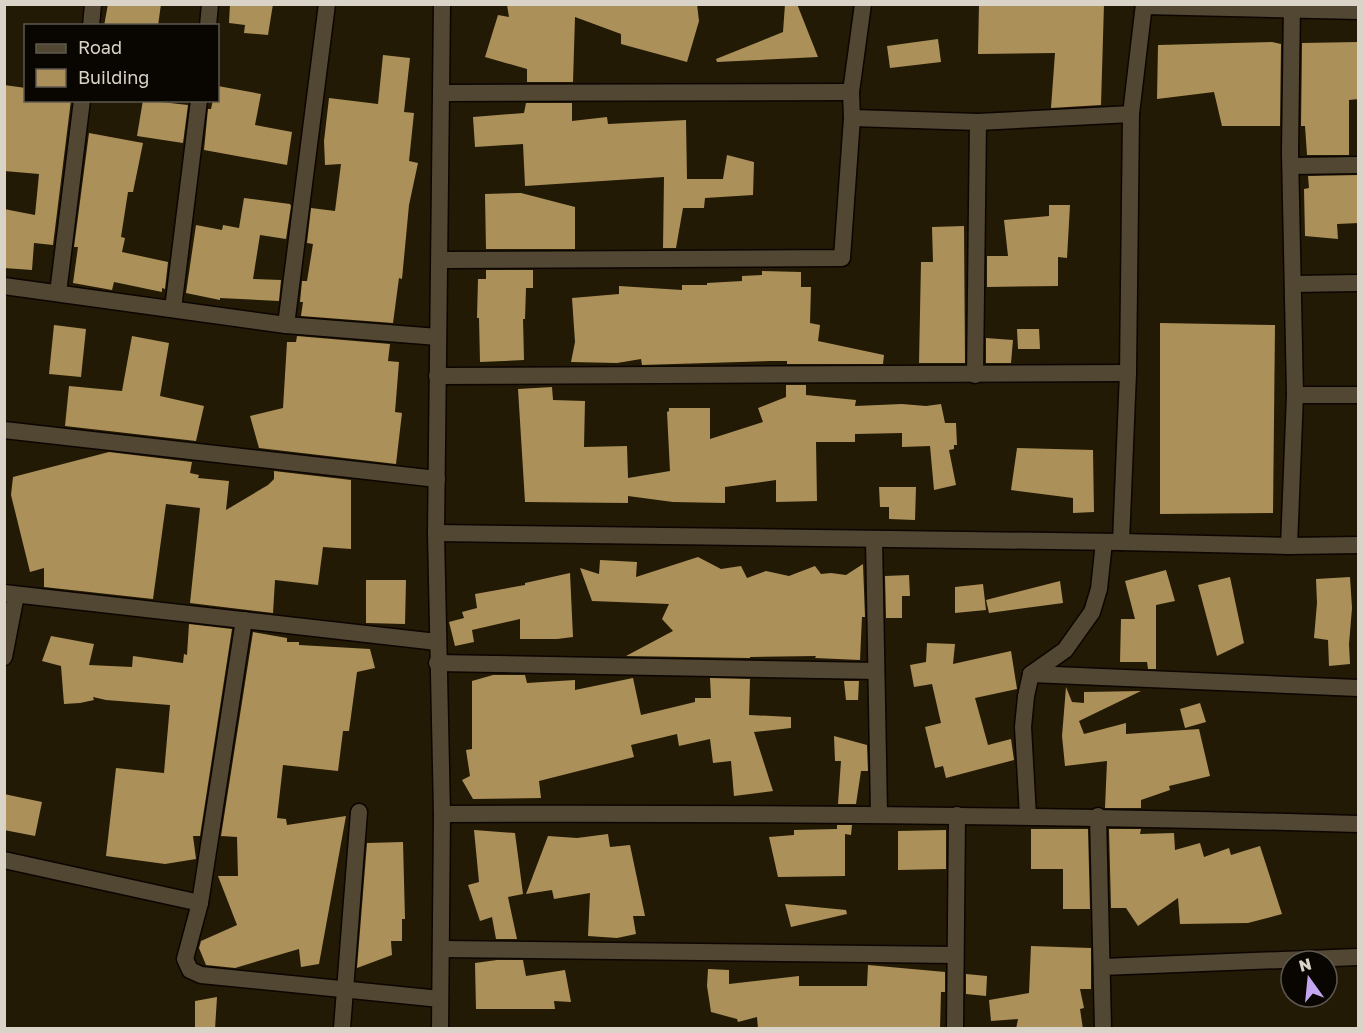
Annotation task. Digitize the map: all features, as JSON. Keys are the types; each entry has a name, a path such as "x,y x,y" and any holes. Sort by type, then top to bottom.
{"street":[{"path":"91,24 93,4"},
{"path":"208,24 210,4"},
{"path":"286,325 327,4"},
{"path":"440,1029 442,814 436,533 442,4"},
{"path":"440,260 842,258 852,118 851,92 863,4"},
{"path":"1121,542 1128,373 1131,114 1144,5 1292,7 1359,11"},
{"path":"1289,546 1295,395 1291,166 1292,7"},
{"path":"441,93 851,92"},
{"path":"58,292 82,102"},
{"path":"173,309 198,102"},
{"path":"852,118 978,122 1131,114"},
{"path":"975,375 978,122"},
{"path":"1291,166 1359,165"},
{"path":"1294,284 1359,283"},
{"path":"4,286 286,325 438,337"},
{"path":"437,376 1128,373"},
{"path":"1295,395 1359,395"},
{"path":"4,429 437,479"},
{"path":"436,533 1289,546 1359,545"},
{"path":"874,538 879,814"},
{"path":"1028,816 1023,727 1031,674 1065,650 1092,612 1099,589 1104,542"},
{"path":"4,657 10,594 437,642"},
{"path":"244,620 200,903 185,959 190,970 201,975 440,999"},
{"path":"437,663 876,671"},
{"path":"1031,674 1359,688"},
{"path":"342,1029 359,812"},
{"path":"442,814 1098,816 1359,824"},
{"path":"955,1029 957,815"},
{"path":"1098,816 1103,1029"},
{"path":"4,860 200,903"},
{"path":"441,949 955,955"},
{"path":"1102,967 1359,957"}],"building":[{"path":"108,4 161,4 158,24 104,24"},
{"path":"230,4 273,4 268,35 244,33 245,25 229,23"},
{"path":"547,4 697,4 699,21 687,62 621,44 621,34 575,17 573,82 527,82 527,69 485,57 498,15 509,17 507,5 547,6"},
{"path":"785,4 797,4 818,57 717,62 716,59 783,32"},
{"path":"979,4 1104,4 1101,105 1051,108 1055,53 978,54"},
{"path":"938,39 941,62 890,68 887,46"},
{"path":"1272,42 1281,44 1280,126 1222,126 1214,92 1157,99 1158,45"},
{"path":"1359,42 1359,99 1349,100 1349,155 1307,155 1305,126 1301,126 1302,43"},
{"path":"383,55 410,58 404,112 414,113 409,161 418,163 409,205 402,279 399,278 393,323 301,316 302,281 307,281 313,244 307,243 311,208 335,211 341,164 325,165 324,141 329,98 378,104"},
{"path":"4,85 24,88 24,102 71,102 53,245 34,243 32,270 4,268 4,209 35,215 39,174 4,171"},
{"path":"219,86 261,94 255,125 292,132 287,165 204,150 208,109 211,109 213,102 219,102"},
{"path":"143,102 188,105 183,143 137,136"},
{"path":"526,103 572,103 572,121 607,117 608,124 686,120 687,179 723,179 727,155 754,162 753,195 705,198 704,208 683,208 676,248 663,248 664,177 525,186 523,144 475,147 473,117 524,113"},
{"path":"89,133 143,143 133,192 128,192 121,237 125,238 122,252 168,262 165,289 162,288 162,292 114,282 112,290 73,283 78,247 74,247"},
{"path":"1359,175 1359,223 1337,224 1338,239 1305,236 1304,189 1309,188 1308,176"},
{"path":"521,193 575,207 575,249 486,249 485,194"},
{"path":"244,198 290,204 291,206 286,239 260,235 253,279 281,280 279,301 220,298 220,300 186,293 196,225 222,230 223,225 239,228"},
{"path":"1049,205 1070,205 1067,258 1058,257 1058,286 987,287 987,256 1008,256 1004,220 1049,216"},
{"path":"964,226 965,363 919,363 921,262 933,262 932,227"},
{"path":"486,270 533,270 533,288 526,288 525,319 523,319 524,360 480,362 479,318 477,318 478,279 486,279"},
{"path":"762,271 801,272 801,287 811,287 810,323 820,325 818,341 884,355 883,364 787,364 787,361 770,361 642,365 641,359 617,363 571,362 575,342 572,298 619,294 619,286 682,290 682,285 742,281 742,276 762,275"},
{"path":"1160,323 1275,325 1273,513 1160,514"},
{"path":"54,325 86,329 81,377 49,374"},
{"path":"1017,329 1039,329 1040,349 1018,349"},
{"path":"132,336 169,343 160,396 204,406 196,441 65,426 69,386 122,391"},
{"path":"297,336 390,344 388,361 399,362 395,412 402,413 396,464 259,448 250,416 283,408 287,342 296,342"},
{"path":"986,338 1013,340 1011,363 986,363"},
{"path":"786,385 806,385 806,395 856,400 855,406 941,404 945,423 956,423 957,445 954,445 954,449 949,450 956,485 934,490 930,446 902,447 902,433 855,434 855,442 816,442 817,501 776,502 776,480 725,487 725,503 673,502 628,496 628,503 525,502 518,389 552,387 553,400 585,401 584,447 627,446 628,478 670,471 667,412 669,408 710,408 710,439 763,422 758,408 786,397"},
{"path":"1017,448 1093,450 1094,512 1073,513 1073,498 1011,490"},
{"path":"109,452 192,462 190,473 199,475 198,478 229,481 226,510 268,485 274,479 274,471 351,480 351,549 323,547 318,585 275,580 273,613 190,603 200,508 166,504 153,599 44,587 44,568 30,572 11,495 13,477"},
{"path":"879,487 916,487 915,520 889,519 889,507 880,507"},
{"path":"698,557 721,569 741,566 747,578 766,571 789,576 815,566 821,574 846,575 863,564 865,617 862,617 860,660 815,658 816,656 750,658 626,656 673,631 662,619 669,604 592,601 580,568 599,574 600,560 637,562 636,577"},
{"path":"1166,570 1175,601 1156,605 1156,669 1148,669 1147,662 1120,662 1121,619 1135,619 1125,581"},
{"path":"570,573 573,637 520,639 520,619 472,630 474,642 455,646 449,622 464,618 462,612 477,608 475,594 525,585 525,583"},
{"path":"909,575 910,596 902,596 902,618 886,618 885,576"},
{"path":"1230,577 1244,643 1217,656 1198,585"},
{"path":"1350,577 1352,608 1350,664 1329,666 1328,640 1314,638 1317,603 1316,579"},
{"path":"366,580 406,580 405,624 366,623"},
{"path":"1060,581 1063,603 989,613 986,600"},
{"path":"983,584 986,610 955,613 955,587"},
{"path":"189,624 232,629 200,836 193,836 196,859 165,864 106,856 116,768 164,773 170,705 93,697 94,700 64,704 61,666 42,661 51,636 94,644 89,665 132,667 133,656 183,663 184,654 187,655"},
{"path":"253,632 287,638 287,642 299,642 299,645 370,649 375,668 357,672 349,731 343,731 338,771 283,765 277,818 286,819 287,825 346,816 319,964 301,967 299,949 235,968 206,965 199,948 201,941 237,925 218,876 238,876 237,837 221,836"},
{"path":"927,643 955,644 953,664 1011,651 1017,689 975,698 988,745 1011,739 1014,760 946,778 943,766 935,768 925,727 941,723 932,684 914,687 910,665 926,662"},
{"path":"493,675 525,675 527,683 575,680 575,690 633,678 641,715 695,702 695,698 711,698 710,678 750,679 749,715 791,717 791,728 754,732 773,791 734,796 731,761 713,763 710,739 679,746 677,734 631,745 634,757 539,781 541,798 473,799 462,780 470,776 466,750 472,749 472,681"},
{"path":"844,681 859,681 858,700 846,700"},
{"path":"1066,687 1072,702 1084,703 1084,692 1141,691 1079,721 1084,734 1126,723 1126,734 1199,729 1210,776 1169,786 1170,790 1141,800 1141,808 1105,808 1107,761 1065,766 1062,736"},
{"path":"1200,703 1206,722 1185,728 1180,709"},
{"path":"834,736 867,745 868,771 861,771 856,804 838,804 841,761 835,761"},
{"path":"4,794 42,802 35,836 4,830"},
{"path":"837,825 852,825 851,835 845,834 845,876 778,877 769,837 794,835 794,830 837,829"},
{"path":"1031,829 1088,829 1090,909 1063,909 1063,869 1031,869"},
{"path":"1109,829 1141,829 1140,834 1174,833 1175,850 1200,843 1204,857 1229,848 1231,855 1260,846 1282,914 1248,923 1180,924 1178,898 1138,926 1126,908 1111,908"},
{"path":"474,830 515,833 523,894 508,897 517,939 496,939 492,917 480,921 468,885 479,882"},
{"path":"946,830 946,869 898,870 898,831"},
{"path":"608,834 610,847 630,845 645,916 633,916 636,934 617,938 588,936 590,893 554,899 552,890 526,894 548,836 577,838"},
{"path":"403,842 405,919 402,919 402,941 391,941 392,955 357,968 367,843"},
{"path":"785,904 846,910 847,914 791,927"},
{"path":"1031,946 1091,948 1091,989 1080,989 1084,1008 1080,1009 1083,1029 1016,1029 1018,1019 991,1021 989,1000 1029,993"},
{"path":"523,960 526,976 565,970 571,1002 554,1001 555,1009 476,1009 475,963"},
{"path":"868,965 945,972 945,992 941,992 940,1029 758,1029 757,1017 738,1022 737,1019 711,1012 707,986 708,969 729,970 729,984 799,976 799,986 867,986"},
{"path":"966,974 987,976 986,996 966,994"},
{"path":"217,997 215,1029 195,1029 195,1001"}]}
